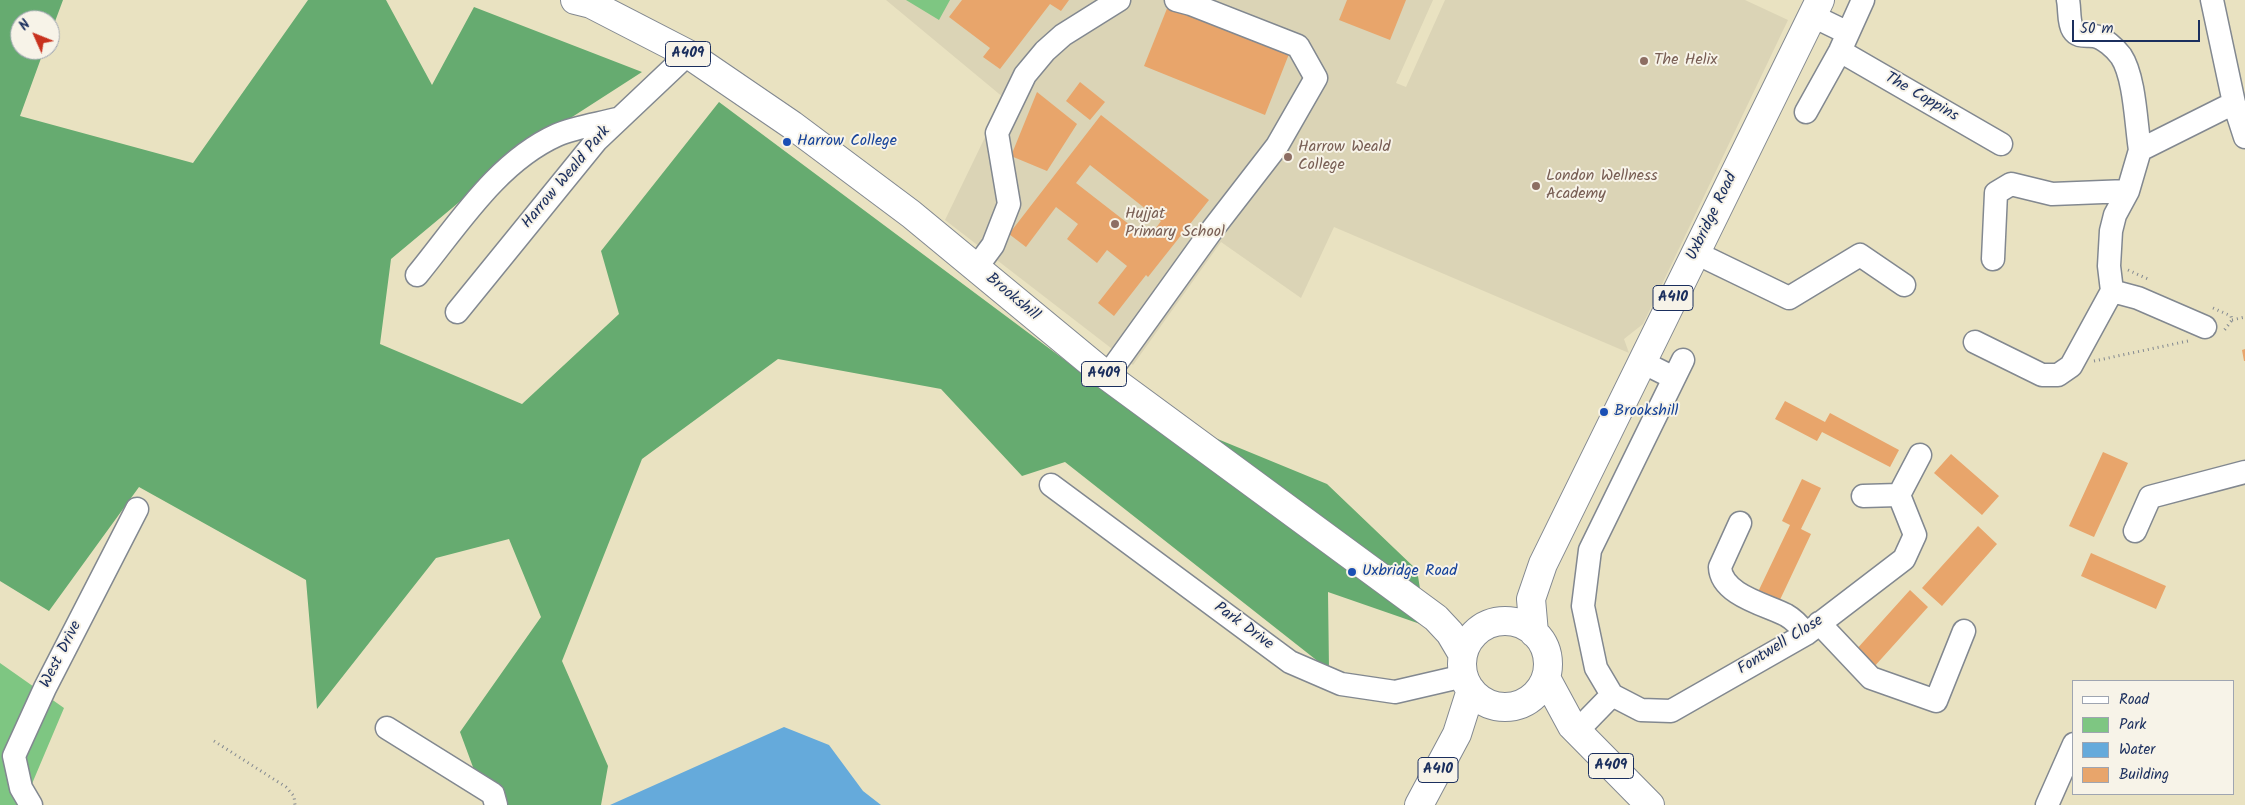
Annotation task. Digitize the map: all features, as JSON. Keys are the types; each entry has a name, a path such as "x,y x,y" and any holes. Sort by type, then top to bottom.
{"main road":[{"name":"Brookshill","path":"575,0 599,8 688,54 792,125 910,214 1107,376 1436,618 1450,633 1466,674"},
{"name":"Uxbridge Road","path":"1534,633 1531,599 1558,531 1816,8"},
{"name":"Uxbridge Road","path":"1506,621 1531,599"},
{"name":"Brookshill","path":"1436,618 1455,627 1478,630"},
{"path":"1506,621 1524,625 1538,636 1546,649 1549,664 1546,678 1538,691 1523,703 1509,707 1494,706 1481,700 1466,674 1468,642 1478,630 1491,623 1506,621"},
{"name":"A410","path":"1419,805 1456,734 1466,674"},
{"name":"A409","path":"1546,678 1575,729 1650,805"},
{"name":"A409","path":"1523,703 1575,729"},
{"name":"A410","path":"1456,734 1494,706"}],"street":[{"path":"976,268 993,245 1009,204 997,133 1024,75 1045,51 1064,35 1119,0"},
{"path":"1107,376 1212,230 1277,146 1316,78 1298,46 1191,4 1176,0"},
{"path":"1806,112 1844,42 1863,0"},
{"path":"1975,342 2042,375 2058,375 2076,360 2112,291 2109,266 2111,230 2115,215 2128,191 2140,150 2129,72 2121,56 2112,47 2095,36 2080,36 2073,31 2070,23 2068,0"},
{"path":"2212,0 2234,103 2245,137"},
{"name":"The Coppins","path":"1816,8 1844,42 2002,144"},
{"name":"Harrow Weald Park","path":"457,312 596,141 688,54"},
{"path":"2140,150 2234,103"},
{"path":"418,274 503,170 529,150 559,134 620,118"},
{"path":"1993,258 1996,193 2011,184 2052,194 2128,191"},
{"path":"1696,253 1789,298 1860,255 1904,285"},
{"path":"2112,291 2138,298 2205,327"},
{"path":"1575,729 1612,695 1596,668 1583,606 1590,550 1679,369 1642,362"},
{"path":"1863,496 1899,495 1920,455"},
{"path":"2135,531 2150,497 2245,472"},
{"name":"Park Drive","path":"1051,485 1290,662 1341,684 1395,692 1466,674"},
{"name":"Fontwell Close","path":"1612,695 1642,710 1671,711 1812,629 1904,559 1915,534 1899,495"},
{"name":"West Drive","path":"31,805 21,788 14,756 45,688 137,509"},
{"path":"1740,523 1720,567 1724,580 1741,595 1812,629 1871,678 1936,701 1964,631"},
{"path":"388,728 493,794 496,805"},
{"path":"2047,805 2072,749"}],"path":[{"path":"2232,320 2245,317"},
{"path":"214,741 286,787 294,796 295,805"}],"shaded area":[{"path":"886,0 1433,0 1396,83 1406,87 1445,0 1745,0 1788,20 1643,324 1624,339 1629,353 1334,227 1301,298 1221,242 1133,365 945,220 1004,98"}],"green space":[{"path":"0,0 63,0 59,10 10,10 10,60 40,60 20,116 193,163 308,0 386,0 432,85 474,7 642,72 524,148 391,259 380,344 522,404 619,314 601,251 719,102 1113,396 1327,484 1417,570 1426,626 1328,592 1329,670 1065,462 1022,476 941,389 778,359 642,459 562,661 608,766 601,805 487,805 460,732 541,617 509,539 436,558 317,709 306,580 139,487 49,611 0,581"},
{"path":"906,0 950,0 939,20"},
{"path":"0,663 64,708 23,805 0,805"}],"water":[{"path":"784,727 829,745 863,791 881,805 610,805"}],"building":[{"path":"962,0 1069,0 1061,11 1050,4 1000,69 983,57 990,48 949,17"},
{"path":"1347,0 1406,0 1390,40 1339,20"},
{"path":"1168,6 1289,54 1265,115 1144,66"},
{"path":"1080,82 1105,102 1090,120 1066,101"},
{"path":"1037,92 1077,124 1047,171 1011,156"},
{"path":"1101,115 1209,200 1148,277 1146,275 1114,316 1098,303 1127,266 1107,250 1097,263 1067,239 1078,224 1056,207 1026,247 1009,234","holes":["1090,165 1161,221 1148,239 1076,183"]},
{"path":"2245,349 2245,361 2244,361 2242,350"},
{"path":"1785,401 1825,422 1830,413 1899,450 1890,467 1822,432 1817,441 1775,419"},
{"path":"2103,452 2128,463 2094,537 2069,526"},
{"path":"1951,454 1999,496 1982,515 1934,473"},
{"path":"1802,479 1821,488 1801,529 1811,534 1778,604 1757,594 1790,525 1782,521"},
{"path":"1978,526 1997,544 1942,606 1922,588"},
{"path":"2091,553 2166,586 2156,609 2081,576"},
{"path":"1910,590 1928,607 1873,668 1855,651"}],"place":[{"name":"The Helix","path":"1644,61"},
{"name":"Harrow College","path":"787,142"},
{"name":"Harrow Weald College","path":"1288,157"},
{"name":"London Wellness Academy","path":"1536,186"},
{"name":"Hujjat Primary School","path":"1115,224"},
{"name":"Brookshill","path":"1604,412"},
{"name":"Uxbridge Road","path":"1352,572"}]}
